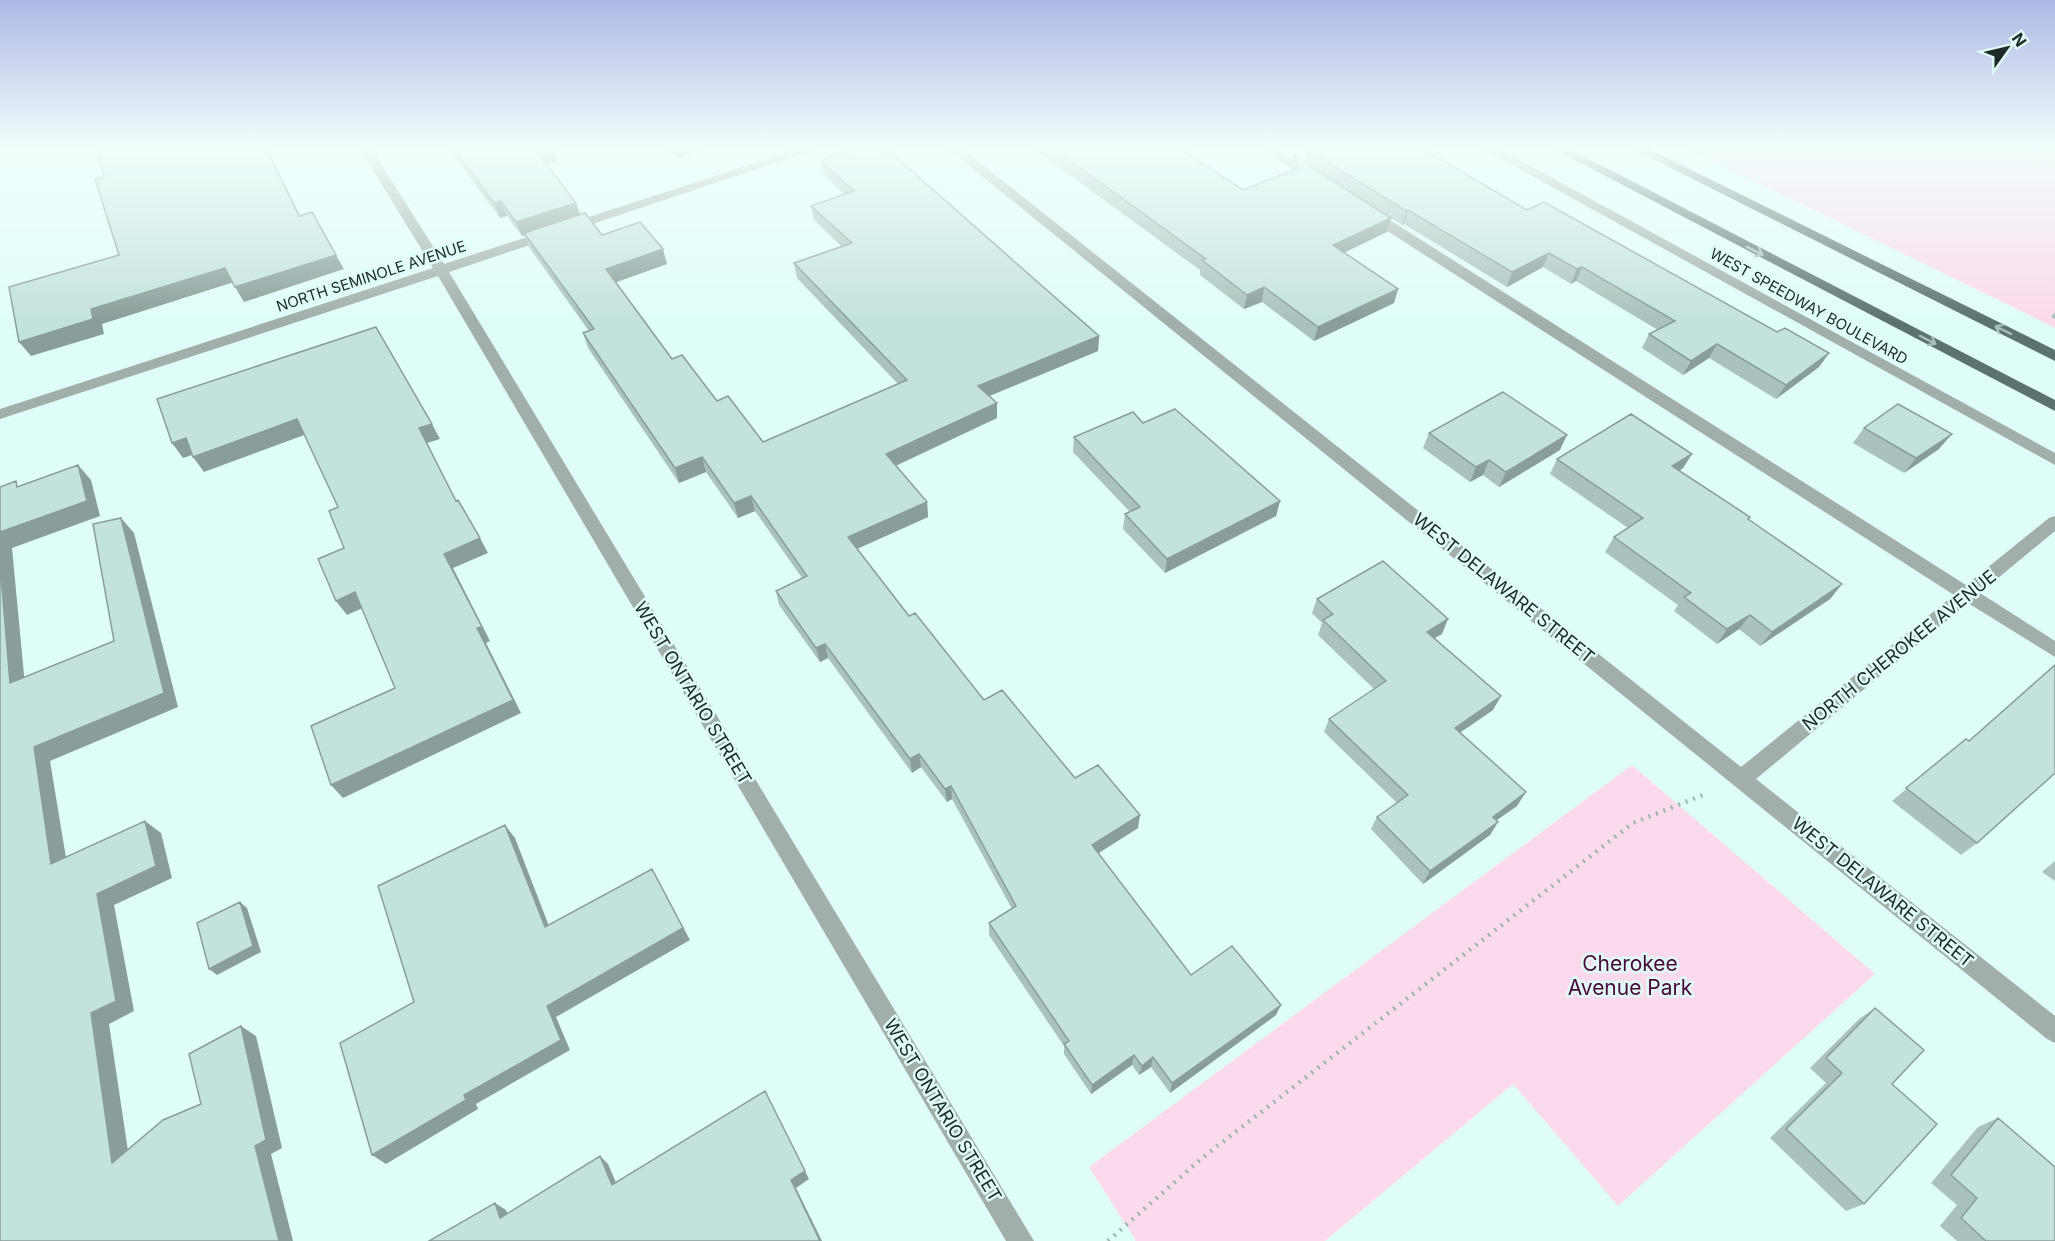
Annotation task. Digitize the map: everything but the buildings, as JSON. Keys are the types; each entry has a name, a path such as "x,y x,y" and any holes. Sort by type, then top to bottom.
{"main road":[{"name":"WEST SPEEDWAY BOULEVARD","path":"1666,204 2055,406"},
{"path":"1749,204 2055,356"}],"street":[{"name":"WEST ONTARIO STREET","path":"400,204 1021,1241"},
{"name":"NORTH SEMINOLE AVENUE","path":"0,414 643,204"},
{"name":"WEST DELAWARE STREET","path":"1023,204 2055,1031"},
{"path":"1354,204 2055,650"},
{"name":"WEST SPEEDWAY BOULEVARD","path":"1589,204 2055,460"},
{"name":"NORTH CHEROKEE AVENUE","path":"1742,778 2055,522"}],"path":[{"path":"1108,1241 1202,1158 1633,823 1742,778"}],"green space":[{"path":"1801,204 2055,204 2055,328"},
{"name":"Cherokee Avenue Park","path":"1632,765 1875,974 1618,1206 1513,1084 1325,1241 1136,1241 1089,1167"}]}
